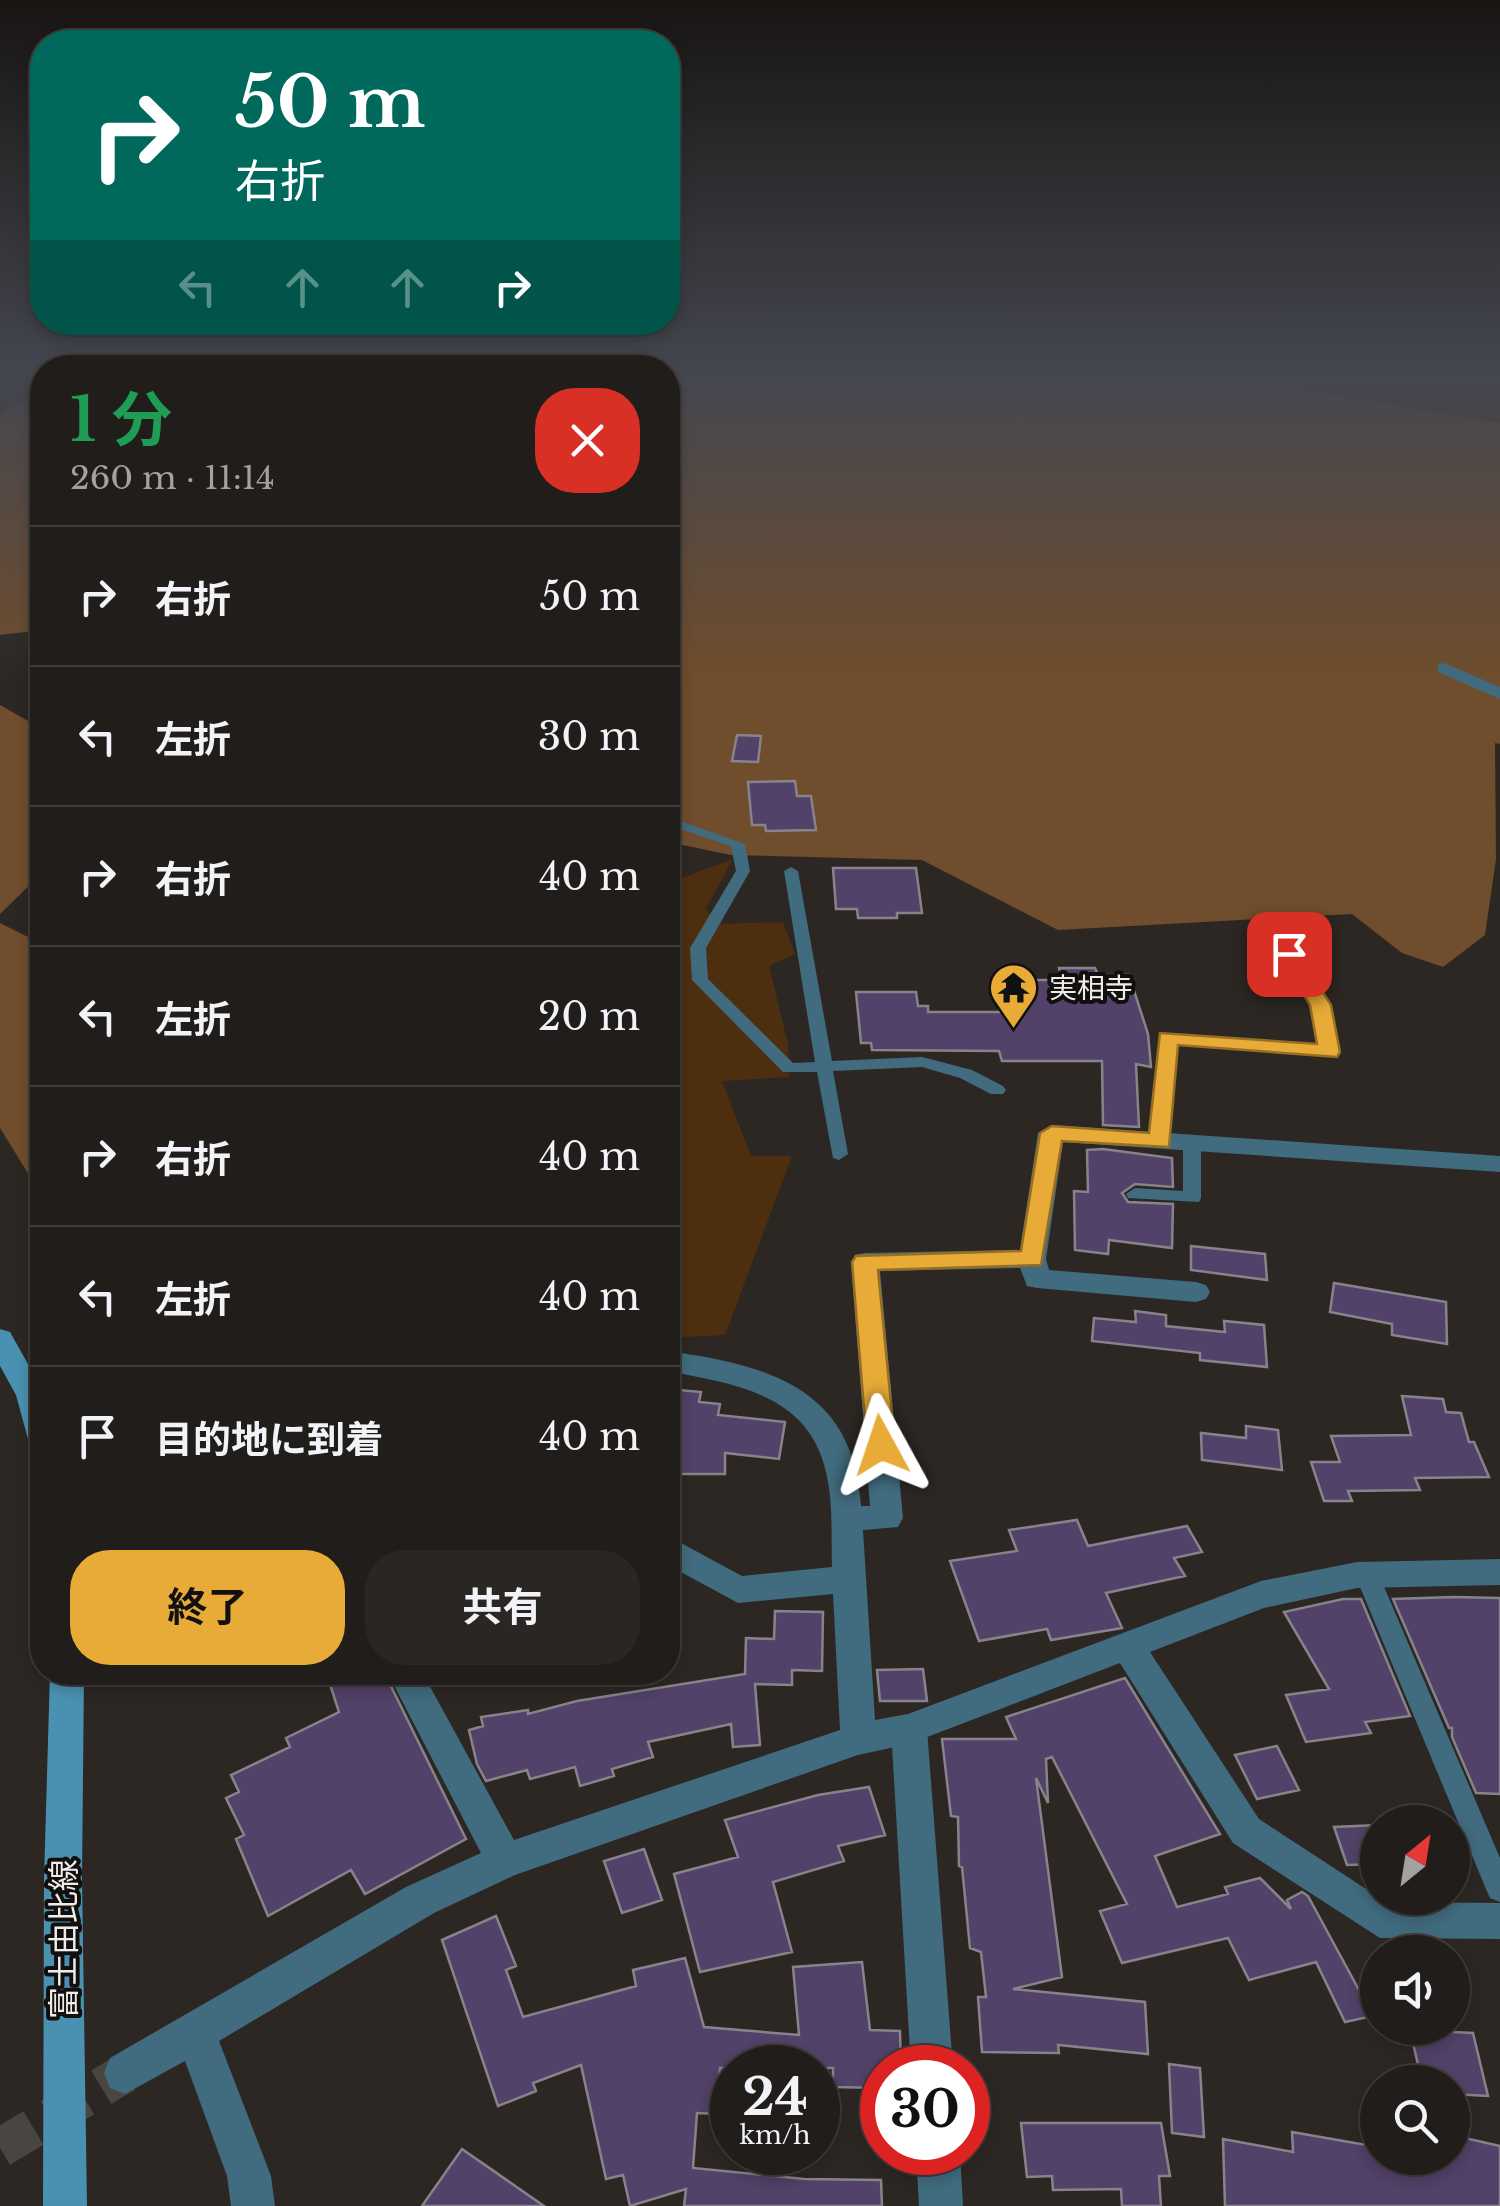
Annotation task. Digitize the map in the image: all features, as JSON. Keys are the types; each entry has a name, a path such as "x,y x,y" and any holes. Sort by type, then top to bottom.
{"main road":[{"path":"0,1339 30,1393"},
{"name":"富士由比線","path":"65,2206 63,1879 67,1685"}],"street":[{"path":"1444,668 1500,694"},
{"path":"1196,1292 1038,1279 1032,1260 1052,1133 1500,1164"},
{"path":"845,1518 887,1518 865,1262 1032,1260"},
{"path":"680,1363 736,1373 803,1404 828,1443 844,1479 858,1739"},
{"path":"680,1556 738,1590 848,1579"},
{"path":"125,2074 420,1900 505,1861 858,1739 910,1728 1262,1596 1366,1575 1500,1572"},
{"path":"1129,1648 1246,1831 1380,1920 1500,1921"},
{"path":"411,1685 505,1861"},
{"path":"910,1728 931,2045"},
{"path":"195,2033 249,2176 254,2206"},
{"path":"940,2175 942,2206"}],"lane":[{"path":"680,825 738,844 743,871 698,948 700,980 789,1068 824,1063 922,1062 966,1074 997,1090"},
{"path":"791,871 839,1154"},
{"path":"1160,1142 1168,1037 1329,1052 1320,1005 1274,929"},
{"path":"1136,1194 1192,1198 1192,1144"},
{"path":"1366,1575 1500,1889"}],"shaded area":[{"path":"0,480 30,480 30,631 0,635"},
{"path":"680,480 1500,480 1496,859 1485,935 1443,967 1402,953 1352,914 1058,930 922,860 731,855 680,844"},
{"path":"0,705 30,722 30,885 0,914"},
{"path":"733,859 706,909 717,924 783,922 795,954 769,966 788,1044 789,1077 722,1081 751,1156 792,1156 725,1335 680,1337 680,879"},
{"path":"0,923 30,938 30,1177 0,1128"}],"building":[{"path":"737,735 761,736 758,762 732,761"},
{"path":"795,781 797,796 811,796 816,830 766,831 765,825 752,825 748,782"},
{"path":"833,868 916,868 922,913 897,913 897,918 858,918 857,909 836,909"},
{"path":"1059,968 1095,968 1098,975 1129,975 1148,1034 1151,1067 1136,1064 1139,1127 1103,1125 1102,1061 1002,1061 999,1051 872,1050 871,1043 861,1043 856,992 916,992 918,1006 928,1006 928,1012 1000,1012 996,992 1022,992 1019,980 1062,980"},
{"path":"1087,1150 1172,1158 1173,1187 1135,1184 1122,1193 1128,1202 1173,1204 1172,1248 1109,1240 1108,1254 1075,1250 1074,1191 1088,1192"},
{"path":"1191,1246 1265,1254 1267,1280 1191,1270"},
{"path":"1334,1283 1446,1302 1447,1344 1392,1335 1392,1324 1330,1312"},
{"path":"1135,1311 1166,1315 1166,1326 1225,1332 1224,1321 1264,1325 1267,1367 1200,1360 1200,1353 1092,1341 1094,1318 1136,1322"},
{"path":"680,1390 701,1392 699,1402 720,1404 718,1415 785,1422 779,1459 725,1453 725,1474 680,1474"},
{"path":"1402,1396 1443,1399 1446,1412 1461,1413 1469,1442 1474,1442 1489,1477 1415,1478 1420,1490 1348,1491 1352,1501 1324,1501 1311,1462 1340,1462 1331,1436 1411,1435"},
{"path":"1246,1426 1278,1430 1282,1470 1202,1460 1201,1433 1246,1438"},
{"path":"1077,1520 1088,1546 1187,1526 1202,1552 1174,1558 1185,1576 1106,1593 1122,1628 1051,1640 1047,1629 979,1641 950,1561 1017,1551 1009,1530"},
{"path":"1500,1598 1500,1794 1476,1793 1452,1737 1452,1728 1393,1599"},
{"path":"1361,1599 1410,1716 1365,1722 1371,1733 1306,1742 1286,1695 1329,1689 1284,1612"},
{"path":"775,1611 823,1612 822,1671 792,1670 792,1685 755,1684 760,1745 733,1747 731,1724 648,1742 653,1757 612,1769 614,1776 580,1786 575,1767 530,1779 527,1770 486,1781 477,1764 469,1730 483,1726 481,1717 528,1710 528,1714 577,1701 745,1674 746,1638 774,1639"},
{"path":"923,1669 927,1701 880,1701 877,1670"},
{"path":"1125,1678 1220,1834 1155,1856 1177,1907 1228,1894 1225,1887 1260,1878 1291,1909 1287,1900 1302,1892 1308,1896 1360,1992 1360,2019 1345,2022 1316,1962 1249,1980 1228,1938 1122,1963 1100,1911 1127,1904 1052,1757 1046,1759 1048,1803 1036,1778 1062,1977 1013,1989 1145,2002 1148,2054 1058,2045 1059,2053 990,2052 990,2045 981,2045 978,1997 986,1997 981,1952 970,1948 959,1866 958,1817 951,1816 942,1739 1016,1739 1006,1717"},
{"path":"330,1685 390,1685 466,1839 365,1894 351,1870 268,1916 236,1839 244,1835 226,1798 239,1792 231,1775 290,1747 286,1738 339,1712"},
{"path":"1277,1746 1299,1790 1257,1799 1235,1755"},
{"path":"869,1787 885,1835 838,1846 844,1861 773,1882 792,1952 700,1972 674,1874 738,1857 725,1820 818,1795"},
{"path":"1360,1826 1360,1865 1347,1865 1334,1827"},
{"path":"644,1849 662,1900 622,1913 604,1861"},
{"path":"496,1916 516,1966 506,1970 523,2017 636,1986 633,1970 685,1958 704,2027 799,2035 793,1967 862,1962 870,2030 900,2031 900,2045 860,2045 860,2088 840,2087 840,2045 710,2045 710,2114 697,2113 693,2168 710,2170 710,2175 881,2180 882,2206 684,2206 686,2189 630,2206 623,2175 606,2179 581,2065 533,2083 536,2091 498,2106 442,1940"},
{"path":"1473,2033 1488,2096 1470,2095 1470,2065 1418,2065 1413,2045 1470,2045"},
{"path":"1169,2064 1200,2068 1204,2137 1172,2133"},
{"path":"1021,2123 1161,2123 1170,2176 1159,2176 1161,2206 1122,2206 1121,2189 1053,2190 1052,2176 1027,2177"},
{"path":"1292,2132 1360,2144 1360,2175 1470,2175 1470,2139 1500,2146 1500,2206 1225,2206 1223,2139 1293,2152"},
{"path":"462,2149 544,2206 422,2206"}],"tunnel":[{"path":"0,2148 125,2073"}],"place":[{"name":"実相寺","path":"1014,1030"}],"route":[{"path":"881,1445 865,1262 1032,1260 1052,1133 1160,1142 1168,1037 1329,1052 1320,1005 1289,954"}]}
